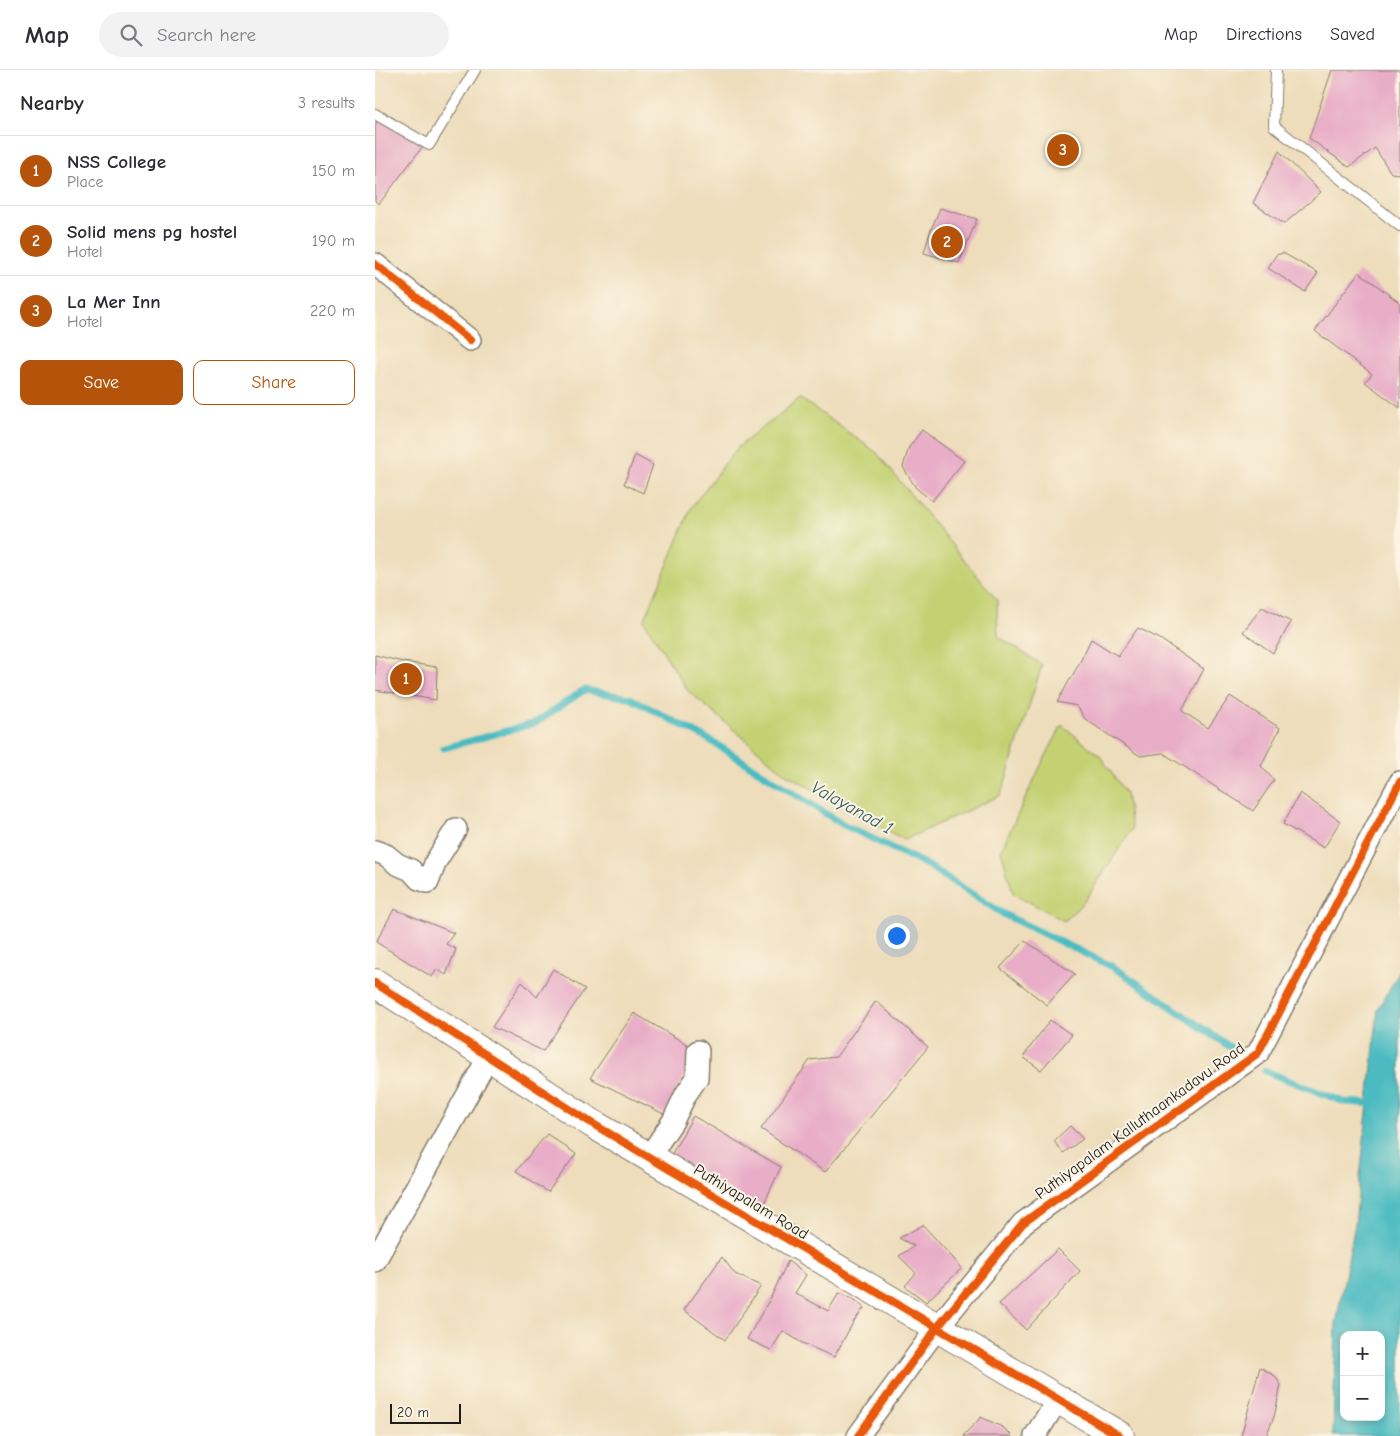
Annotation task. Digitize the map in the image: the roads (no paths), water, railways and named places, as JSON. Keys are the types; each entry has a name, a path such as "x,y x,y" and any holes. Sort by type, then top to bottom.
{"street":[{"path":"375,264 470,340"},
{"name":"Puthiyapalam Kalluthaankadavu Road","path":"859,1436 937,1328 1023,1223 1258,1052 1400,782"},
{"path":"375,852 386,855 397,864 411,870 419,879 428,882 436,861 456,829"},
{"name":"Puthiyapalam Road","path":"375,983 593,1124 1120,1436"},
{"path":"649,1157 673,1121 686,1094 697,1078 698,1051"},
{"path":"375,1261 489,1056"},
{"path":"1035,1436 1058,1399"}],"lane":[{"path":"375,114 429,146 475,70"},
{"path":"1276,70 1274,126 1400,226"}],"water":[{"path":"1400,971 1400,1436 1333,1436 1336,1323 1355,1224 1378,1009"}],"waterway":[{"name":"Valayanad 1","path":"444,748 535,723 584,690 630,698 708,739 842,824 927,865 1005,915 1115,968 1230,1047"},
{"name":"Valayanad 1","path":"1265,1071 1344,1102 1377,1104"}],"place":[{"name":"La Mer Inn","path":"1063,150"},
{"name":"Solid mens pg hostel","path":"947,242"},
{"name":"NSS College","path":"406,679"}]}
